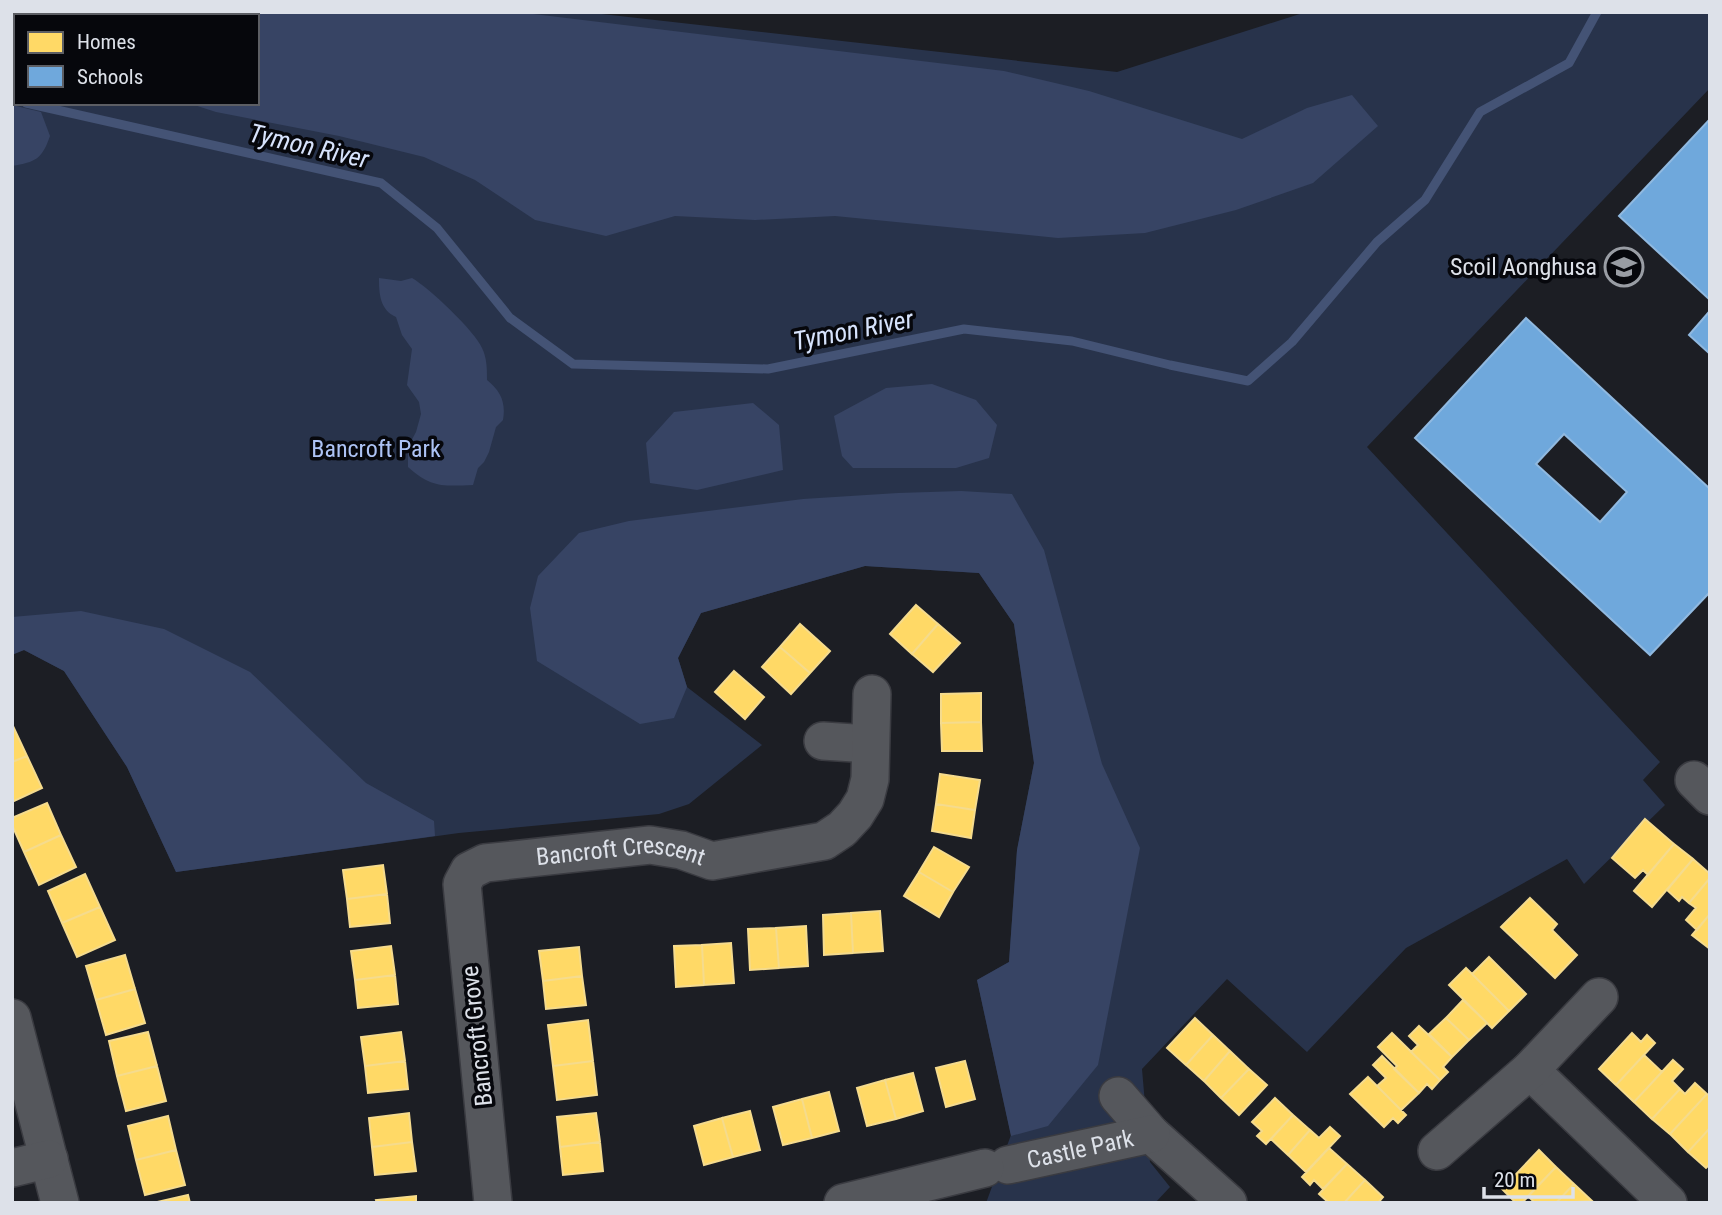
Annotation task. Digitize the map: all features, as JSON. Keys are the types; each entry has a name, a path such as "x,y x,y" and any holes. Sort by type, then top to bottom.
{"street":[{"name":"Bancroft Crescent","path":"469,871 485,863 650,845 681,849 712,861 824,841 842,829 865,799 870,779 872,694"},
{"path":"823,741 870,744"},
{"name":"Bancroft Grove","path":"469,871 462,884 493,1203"},
{"path":"1437,1151 1530,1070 1599,997"},
{"path":"12,1018 60,1203"},
{"path":"1530,1070 1668,1203"},
{"name":"Castle Park","path":"1118,1096 1151,1133 1228,1203"},
{"name":"Castle Park","path":"843,1203 1151,1133"},
{"path":"12,1168 49,1158"}],"green space":[{"name":"Bancroft Park","path":"12,12 584,12 1117,72 1306,12 1710,12 1710,88 1367,447 1660,762 1643,780 1665,805 1584,884 1567,859 1406,948 1307,1052 1227,979 1142,1069 1150,1162 1170,1187 1155,1203 986,1203 1011,1135 977,980 1009,962 1017,850 1034,763 1014,624 979,573 865,566 701,613 678,658 687,687 762,745 689,804 659,814 459,833 176,872 127,767 64,671 24,650 12,654"}],"shaded area":[{"path":"30,12 517,12 1004,71 1089,91 1242,139 1307,108 1352,95 1378,126 1313,183 1236,210 1145,233 1058,238 835,216 755,220 675,216 606,236 535,220 475,180 424,157 194,105 259,105 259,14"},
{"path":"12,105 41,112 50,136 41,155 27,163 12,166"},
{"path":"379,278 401,281 412,278 461,321 482,348 487,380 496,388 501,398 504,414 503,420 496,427 489,452 478,468 473,485 438,484 424,479 408,467 408,447 421,414 419,402 407,385 412,349 402,335 396,317 384,306 380,296"},
{"path":"932,384 976,400 997,425 989,458 956,468 853,468 842,456 834,416 886,388"},
{"path":"753,403 779,425 783,470 697,490 650,483 646,443 674,412"},
{"path":"961,491 1012,494 1044,550 1102,764 1140,848 1098,1065 1048,1126 1011,1136 977,980 1009,962 1017,850 1034,763 1014,624 979,573 865,566 701,613 678,658 687,687 674,718 640,724 537,661 530,608 538,576 579,533 629,521 803,499"},
{"path":"81,611 164,629 250,672 366,783 434,821 435,836 176,872 127,767 64,671 24,650 12,655 12,617"}],"building: Homes":[{"path":"916,605 938,624 912,654 890,634"},
{"path":"800,624 830,651 810,673 780,647"},
{"path":"938,624 960,643 933,672 912,654"},
{"path":"780,647 810,673 791,694 762,667"},
{"path":"734,671 764,697 745,719 715,692"},
{"path":"981,693 981,722 941,723 941,694"},
{"path":"981,722 982,751 942,751 941,723"},
{"path":"12,724 27,756 12,762"},
{"path":"27,756 42,788 12,802 12,762"},
{"path":"940,774 980,780 975,810 936,804"},
{"path":"47,803 61,835 24,852 12,825 12,818"},
{"path":"936,804 975,810 971,838 932,831"},
{"path":"1645,819 1674,844 1648,875 1643,870 1635,878 1612,858"},
{"path":"61,835 76,867 39,885 24,852"},
{"path":"1674,844 1693,859 1652,907 1634,891"},
{"path":"934,847 969,867 953,892 919,872"},
{"path":"1693,859 1710,874 1710,878 1689,903 1682,897 1679,901 1667,890"},
{"path":"383,865 387,894 347,899 343,870"},
{"path":"919,872 953,892 939,917 904,896"},
{"path":"85,874 100,907 62,923 48,891"},
{"path":"1710,878 1710,914 1697,930 1686,920 1696,908 1689,903"},
{"path":"387,894 390,923 350,927 347,899"},
{"path":"1530,898 1557,924 1552,930 1577,955 1555,978 1501,927"},
{"path":"100,907 115,940 77,957 62,923"},
{"path":"880,911 883,951 853,953 851,913"},
{"path":"851,913 853,953 824,955 823,915"},
{"path":"1710,914 1710,949 1692,935"},
{"path":"806,926 808,966 779,968 776,928"},
{"path":"776,928 779,968 750,970 748,929"},
{"path":"731,943 734,983 704,985 702,945"},
{"path":"702,945 704,985 676,987 674,946"},
{"path":"391,946 395,975 355,980 351,951"},
{"path":"579,947 582,976 543,981 539,951"},
{"path":"125,955 135,989 96,1000 86,966"},
{"path":"1489,957 1526,994 1509,1011 1472,974"},
{"path":"1466,968 1509,1011 1492,1028 1449,985"},
{"path":"395,975 398,1004 358,1008 355,980"},
{"path":"582,976 586,1005 546,1009 543,981"},
{"path":"135,989 145,1023 106,1035 96,1000"},
{"path":"1463,1000 1487,1023 1469,1040 1446,1018"},
{"path":"1195,1018 1213,1035 1186,1065 1167,1048"},
{"path":"1446,1018 1469,1040 1452,1057 1429,1034"},
{"path":"588,1020 593,1061 553,1066 548,1025"},
{"path":"1419,1026 1452,1057 1443,1067 1448,1072 1440,1080 1411,1052 1418,1045 1409,1036"},
{"path":"148,1032 157,1066 117,1076 109,1041"},
{"path":"401,1032 405,1061 365,1066 361,1037"},
{"path":"1392,1033 1440,1080 1432,1089 1427,1084 1419,1093 1394,1069 1397,1066 1378,1047"},
{"path":"1632,1033 1641,1042 1647,1035 1655,1043 1616,1085 1599,1069"},
{"path":"1213,1035 1230,1051 1204,1081 1186,1065"},
{"path":"1230,1051 1249,1069 1221,1098 1204,1081"},
{"path":"1644,1055 1662,1072 1634,1102 1616,1085"},
{"path":"1382,1056 1419,1093 1401,1110 1377,1086 1386,1078 1373,1065"},
{"path":"1673,1060 1683,1069 1672,1081 1680,1089 1652,1119 1634,1102"},
{"path":"405,1061 408,1089 368,1093 365,1066"},
{"path":"593,1061 597,1095 557,1100 553,1066"},
{"path":"965,1061 975,1099 946,1107 936,1068"},
{"path":"157,1066 166,1101 126,1111 117,1076"},
{"path":"1249,1069 1267,1085 1239,1115 1221,1098"},
{"path":"913,1073 923,1111 896,1119 885,1080"},
{"path":"1368,1077 1406,1115 1398,1123 1393,1118 1384,1127 1350,1094"},
{"path":"885,1080 896,1119 867,1126 857,1088"},
{"path":"1695,1083 1707,1094 1670,1134 1652,1119 1680,1089 1685,1094"},
{"path":"829,1092 839,1131 812,1138 802,1099"},
{"path":"1707,1094 1710,1096 1710,1128 1688,1152 1670,1134"},
{"path":"1275,1098 1293,1115 1266,1144 1257,1136 1262,1131 1252,1122"},
{"path":"802,1099 812,1138 783,1145 773,1107"},
{"path":"750,1111 760,1150 733,1157 722,1118"},
{"path":"409,1113 412,1142 372,1147 369,1118"},
{"path":"596,1113 600,1142 560,1147 557,1117"},
{"path":"1293,1115 1310,1130 1288,1155 1271,1139"},
{"path":"168,1116 176,1150 136,1160 128,1126"},
{"path":"722,1118 733,1157 704,1165 694,1126"},
{"path":"1330,1127 1340,1136 1306,1172 1288,1155 1310,1130 1319,1138"},
{"path":"1710,1128 1710,1164 1706,1168 1688,1152"},
{"path":"412,1142 416,1171 375,1175 372,1147"},
{"path":"600,1142 603,1171 563,1175 560,1147"},
{"path":"1329,1148 1347,1164 1323,1189 1314,1180 1310,1185 1302,1177"},
{"path":"176,1150 185,1185 145,1195 136,1160"},
{"path":"1539,1150 1556,1167 1522,1203 1516,1203 1502,1189"},
{"path":"1347,1164 1365,1180 1344,1203 1329,1203 1319,1194"},
{"path":"1556,1167 1574,1184 1556,1203 1535,1203 1528,1196"},
{"path":"1365,1180 1383,1197 1378,1203 1344,1203"},
{"path":"1574,1184 1592,1201 1556,1203"},
{"path":"188,1195 190,1203 153,1203"},
{"path":"416,1196 416,1203 377,1203 376,1200"}],"building: Schools":[{"path":"1710,119 1710,300 1619,216"},
{"path":"1708,313 1710,315 1710,354 1689,335"},
{"path":"1526,318 1710,489 1710,592 1650,655 1415,438","holes":["1564,434 1627,492 1600,522 1536,464"]}],"waterway":[{"name":"Tymon River","path":"35,105 381,183 437,228 510,318 573,364 768,369 964,329 1072,341 1248,381 1292,342 1377,242 1425,200 1480,112 1569,63 1597,12"}],"place":[{"name":"Scoil Aonghusa","path":"1624,267"}]}
